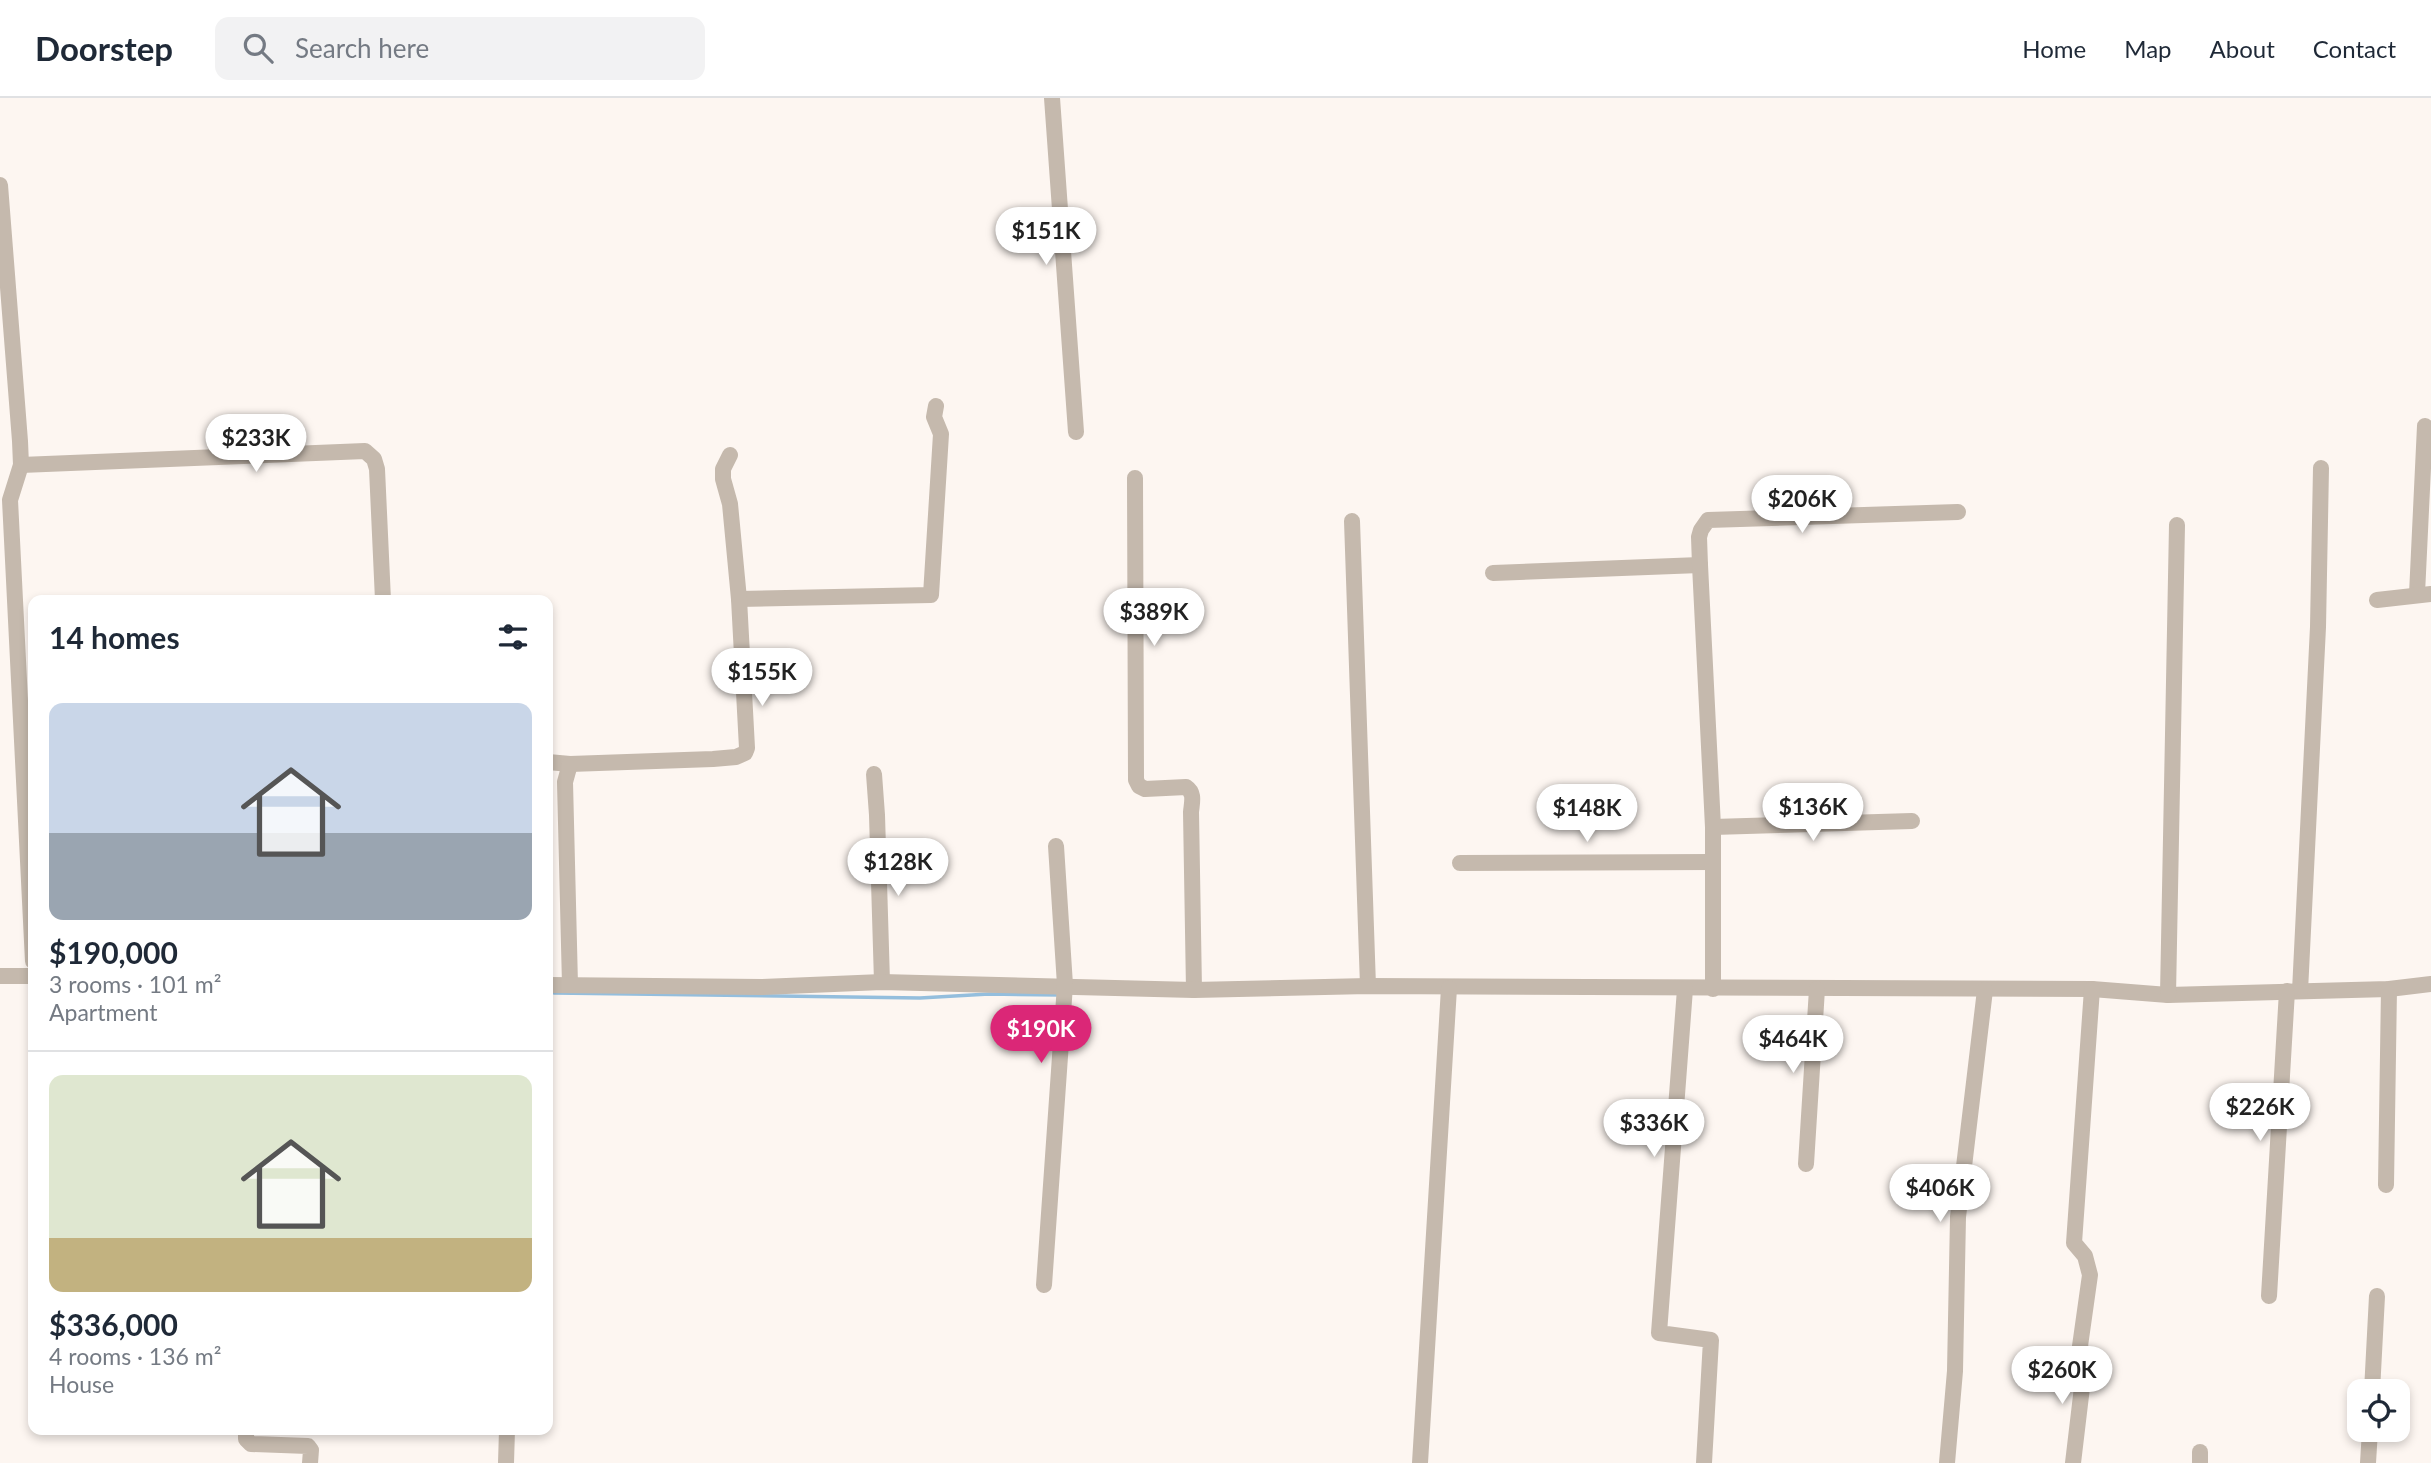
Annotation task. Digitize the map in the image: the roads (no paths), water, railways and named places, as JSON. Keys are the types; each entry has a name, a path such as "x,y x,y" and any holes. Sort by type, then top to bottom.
{"street":[{"path":"1052,98 1076,432"},
{"path":"0,185 21,465 10,499 28,861"},
{"path":"739,599 931,595 941,434 934,417 936,406"},
{"path":"2377,600 2424,594 2425,426"},
{"path":"21,465 365,451 374,458 377,469 383,595"},
{"path":"553,762 713,760 745,753 739,599 730,504 723,479 723,469 730,455"},
{"path":"2269,1296 2294,991 2318,628 2321,468"},
{"path":"1135,478 1136,780 1139,786 1145,789 1186,787 1191,790 1193,797 1194,990"},
{"path":"1713,989 1713,827 1700,565 1701,530 1708,520 1958,512"},
{"path":"1352,521 1368,986"},
{"path":"2168,995 2177,525"},
{"path":"1493,573 1700,565"},
{"path":"570,764 565,782 570,985"},
{"path":"874,774 882,982"},
{"path":"1713,827 1912,821"},
{"path":"1044,1285 1065,985 1056,846"},
{"path":"1460,863 1713,862"},
{"path":"0,976 28,976"},
{"path":"553,985 762,987 882,982 1194,990 1368,986 2092,989 2168,995 2389,989 2431,984"},
{"path":"1420,1463 1449,988"},
{"path":"1685,989 1660,1333 1711,1340 1704,1463"},
{"path":"1806,1164 1817,989"},
{"path":"2073,1463 2085,1362 2080,1346 2090,1275 2085,1256 2074,1242 2092,989"},
{"path":"2385,1185 2389,989"},
{"path":"1947,1463 1955,1371 1958,1217 1985,990"},
{"path":"2373,1379 2377,1296"},
{"path":"246,1435 251,1444 308,1446 311,1450 310,1463"},
{"path":"506,1463 508,1435"},
{"path":"2368,1463 2369,1442"}],"waterway":[{"path":"554,993 920,998 989,994 1059,995"}]}
